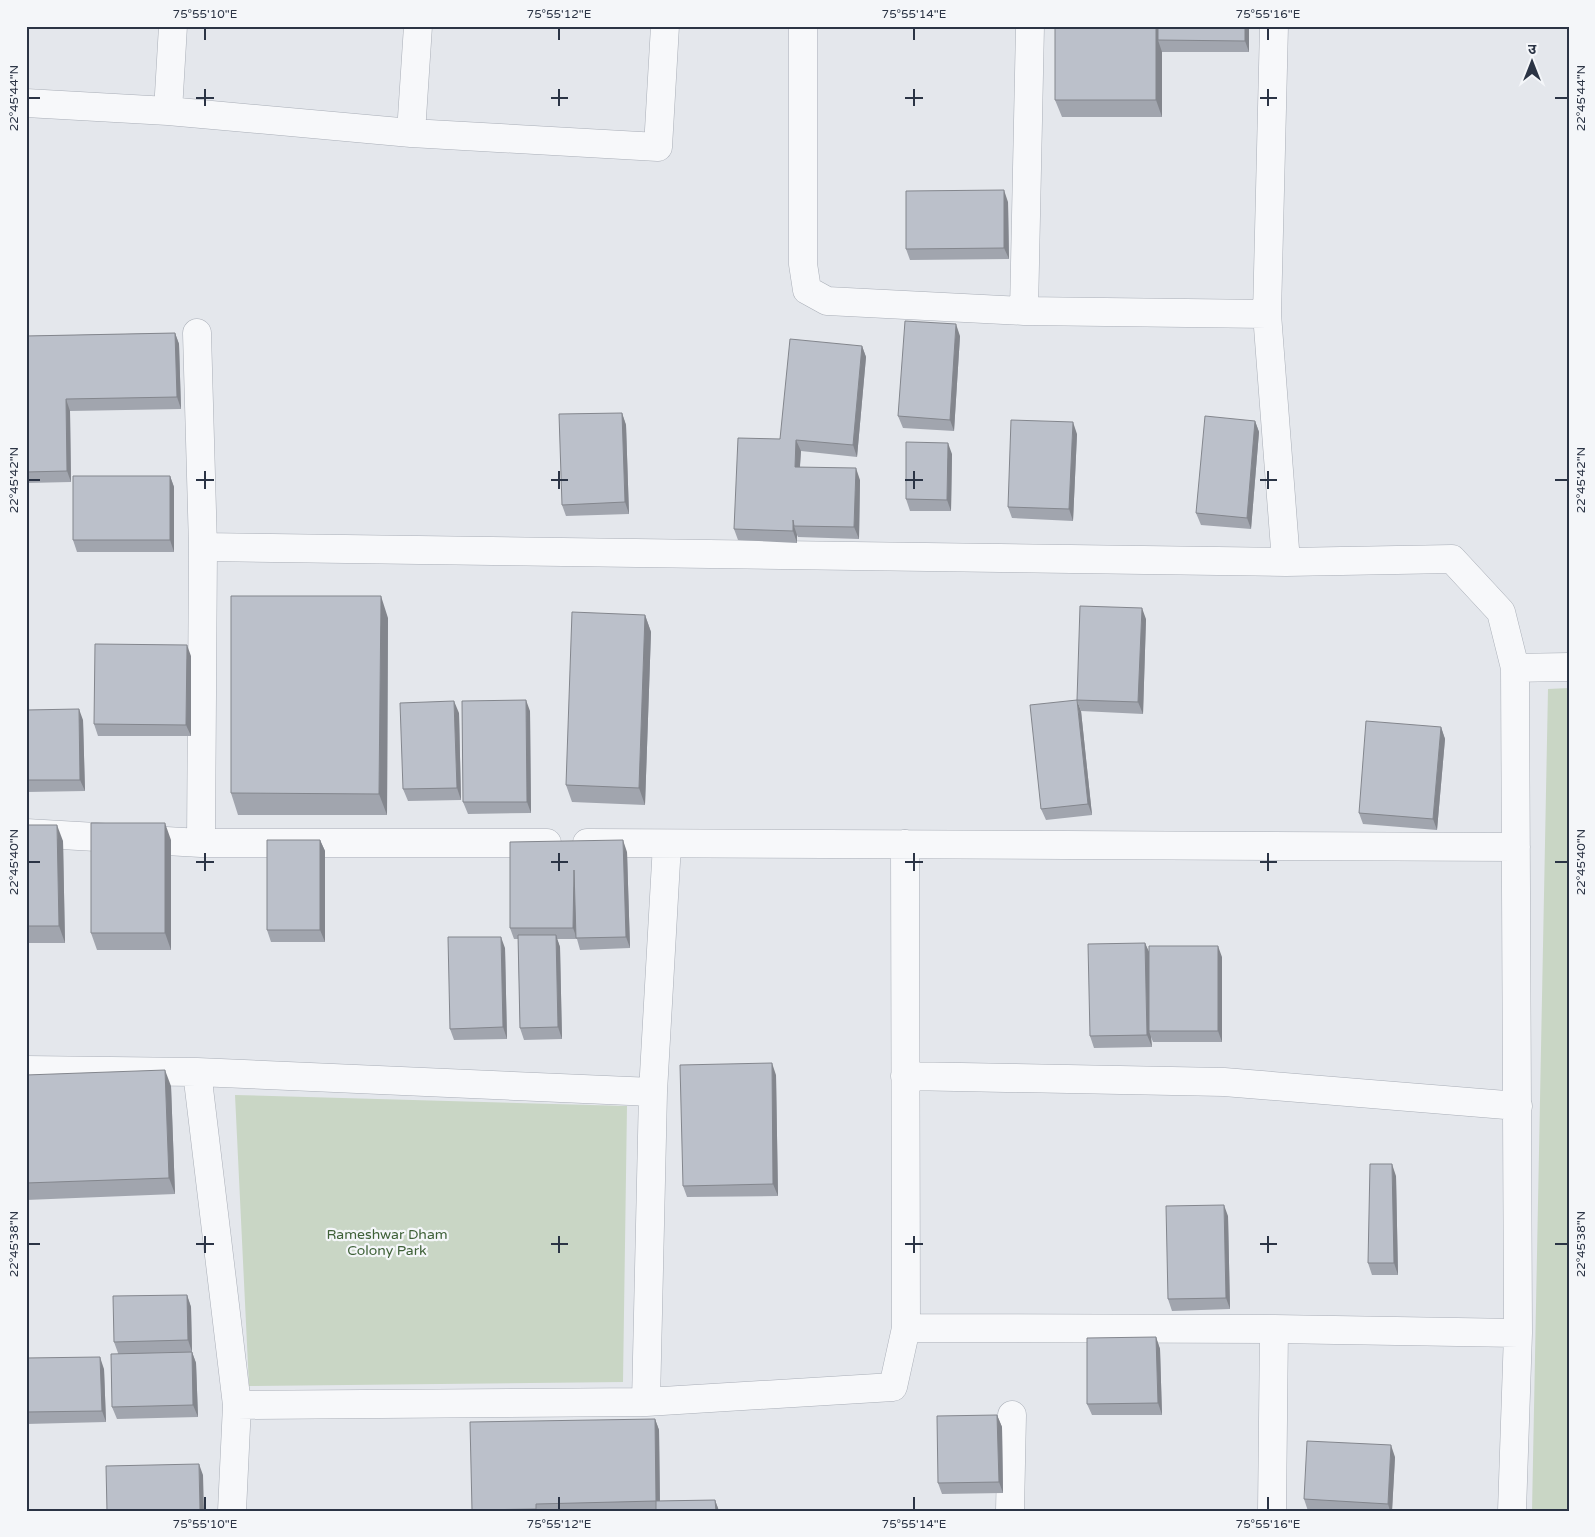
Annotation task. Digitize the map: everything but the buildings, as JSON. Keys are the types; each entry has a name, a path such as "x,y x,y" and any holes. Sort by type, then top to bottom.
{"street":[{"path":"168,112 173,26"},
{"path":"411,133 418,26"},
{"path":"26,103 168,112 411,133 658,147 666,26"},
{"path":"803,26 803,264 807,290 827,301 1024,311 1267,314"},
{"path":"1024,311 1030,26"},
{"path":"1274,26 1267,314 1286,562"},
{"path":"197,333 203,547 201,843"},
{"path":"203,547 1286,562 1452,559 1500,612 1515,668 1518,1333 1512,1511"},
{"path":"1515,668 1569,667"},
{"path":"26,833 201,843 1516,847"},
{"path":"646,1402 652,1092 667,844"},
{"path":"236,1405 646,1402 893,1387 906,1328 905,844"},
{"path":"26,1070 197,1072 652,1092"},
{"path":"197,1072 236,1405 232,1511"},
{"path":"905,1076 1224,1082 1518,1106"},
{"path":"906,1328 1274,1329 1518,1333"},
{"path":"1272,1511 1274,1329"},
{"path":"1010,1511 1012,1415"}],"green space":[{"path":"1569,688 1569,1511 1532,1511 1548,689"},
{"name":"Rameshwar Dham Colony Park","path":"235,1095 627,1106 623,1382 249,1386"}]}
